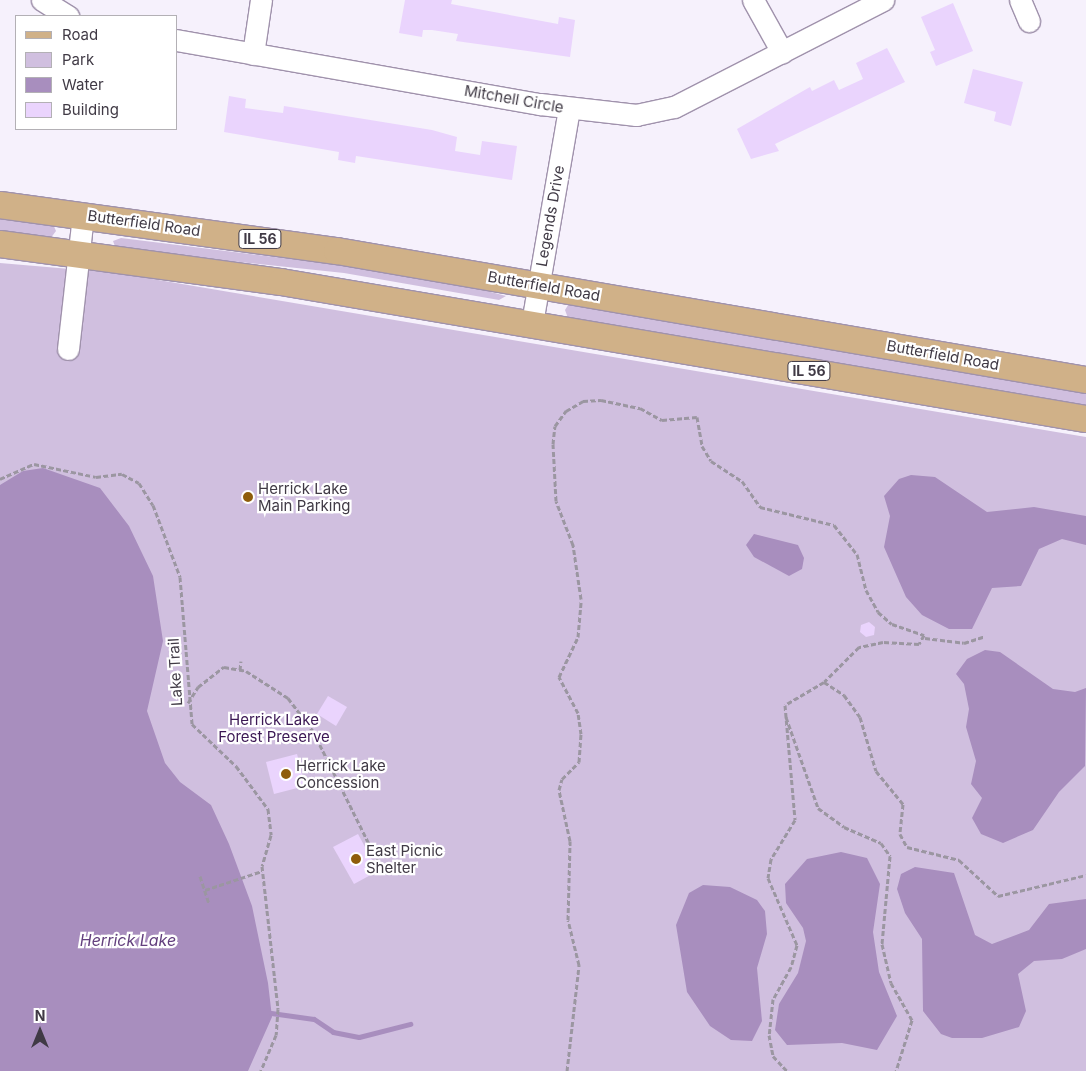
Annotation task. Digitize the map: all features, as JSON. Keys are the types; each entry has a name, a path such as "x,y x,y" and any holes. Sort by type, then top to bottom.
{"main road":[{"name":"Butterfield Road","path":"0,205 83,215 538,285 1086,380"},
{"name":"IL 56","path":"0,244 78,254 532,323 1086,419"}],"street":[{"path":"42,0 66,15"},
{"path":"253,54 261,0"},
{"path":"753,0 782,52"},
{"name":"Mitchell Circle","path":"178,40 616,115 674,107 883,0"},
{"path":"1020,0 1029,21"},
{"name":"Legends Drive","path":"532,323 568,108"},
{"path":"68,349 83,215"}],"path":[{"path":"568,1071 579,965 568,920 570,841 559,790 562,779 579,762 582,734 578,713 559,678 578,637 581,600 572,546 556,501 554,433 566,410 583,402 601,400 640,408 662,420 697,418 702,446 711,461 742,481 760,507 834,525 856,554 866,590 878,612 892,624 922,632 925,638"},
{"name":"Lake Trail","path":"0,479 34,464 96,477 122,474 139,484 153,505 180,577 187,704 199,734 236,766 268,809 271,835 262,871 278,1009 277,1023 261,1071"},
{"path":"925,638 964,643 984,636"},
{"path":"787,1071 773,1056 769,1035 773,999 792,967 797,945 768,878 771,859 794,825 796,813 784,712 788,701 824,682 848,656 867,644 919,644 925,638"},
{"path":"240,670 241,661"},
{"path":"187,704 212,674 224,667 240,670 288,698 303,717 380,866"},
{"path":"824,682 844,695 860,717 876,771 903,804 900,834 907,847 959,860 998,896 1086,875"},
{"path":"784,712 818,808 844,827 881,843 890,856 882,944 891,984 912,1020 896,1071"},
{"path":"205,890 262,871"},
{"path":"200,876 209,903"}],"green space":[{"path":"0,215 52,222 56,231 50,239 0,235"},
{"path":"121,238 435,277 506,296 499,300 344,273 116,249 113,241"},
{"name":"Herrick Lake Forest Preserve","path":"0,263 117,273 1086,437 1086,1071 0,1071"},
{"path":"570,302 1086,389 1086,409 568,318 565,310"}],"water":[{"name":"Herrick Lake","path":"43,468 100,488 129,526 153,576 163,641 147,711 165,763 180,782 211,805 229,844 252,906 268,983 272,1017 248,1071 0,1071 0,485 23,471"},
{"path":"911,475 935,477 987,512 1034,507 1086,516 1086,545 1062,539 1039,549 1021,586 992,588 972,629 949,629 922,615 906,597 884,547 890,516 884,496 899,479"},
{"path":"754,534 798,545 804,558 802,569 789,576 754,557 746,545"},
{"path":"985,650 1000,652 1053,689 1075,692 1086,688 1085,766 1059,792 1033,830 1003,843 981,834 972,818 982,798 971,784 976,761 966,727 969,709 964,684 956,674 967,659"},
{"path":"841,852 867,858 880,884 873,932 879,972 897,1016 877,1050 842,1043 787,1045 775,1030 779,1004 798,973 806,941 803,928 786,903 785,884 807,859"},
{"path":"915,867 954,873 975,935 992,944 1029,930 1049,904 1086,899 1086,949 1062,959 1034,961 1018,974 1026,1011 1019,1027 982,1038 952,1038 941,1034 923,1011 922,939 905,913 897,889 901,874"},
{"path":"703,885 730,887 757,900 765,911 767,934 757,968 762,1021 752,1041 731,1040 710,1026 687,992 676,925 689,893"}],"building":[{"path":"405,0 452,0 451,4 558,24 559,17 575,20 570,57 456,41 458,34 432,30 423,30 422,37 399,33"},
{"path":"953,3 973,51 936,66 930,52 935,50 921,17"},
{"path":"887,48 905,82 775,144 779,151 751,159 737,129 810,87 812,91 834,80 839,90 863,79 856,63"},
{"path":"973,69 1023,82 1011,126 994,121 996,112 964,103"},
{"path":"229,96 246,99 245,108 283,113 284,106 432,130 457,137 455,151 480,155 482,141 517,146 512,180 356,156 355,163 338,160 339,152 224,132"},
{"path":"869,622 875,627 874,635 866,637 860,632 861,625"},
{"path":"328,696 347,707 336,726 317,714"},
{"name":"Herrick Lake Concession","path":"297,754 305,786 274,794 266,762"},
{"name":"East Picnic Shelter","path":"358,834 378,871 354,884 333,847"}],"waterway":[{"path":"271,1013 314,1019 333,1032 359,1037 410,1024"}],"place":[{"name":"Herrick Lake Main Parking","path":"248,497"},
{"name":"Herrick Lake Concession","path":"286,774"},
{"name":"East Picnic Shelter","path":"356,859"}]}
